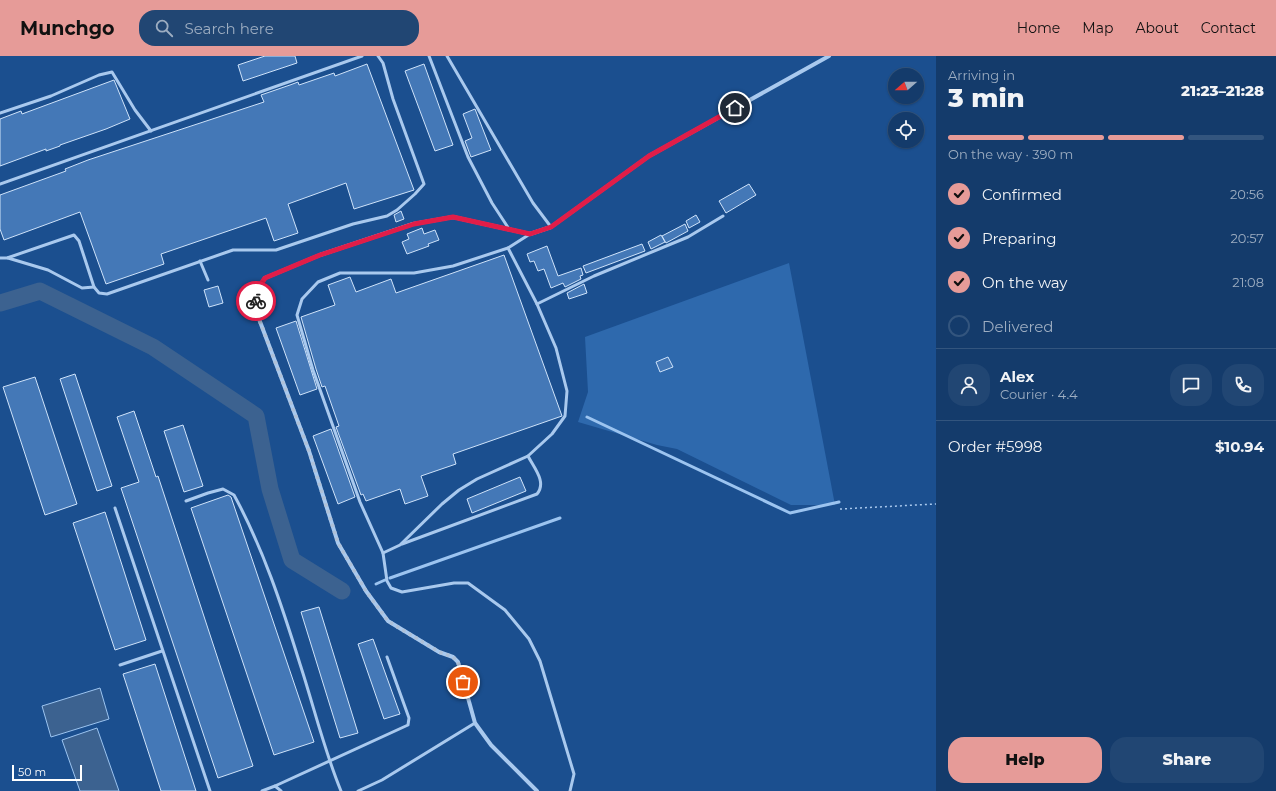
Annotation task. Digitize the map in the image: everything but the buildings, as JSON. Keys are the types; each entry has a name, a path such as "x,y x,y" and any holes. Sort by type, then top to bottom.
{"street":[{"path":"537,791 491,745 475,723 458,662 453,657 439,652 388,621 366,591 338,543 309,451 259,319 255,293 265,278 320,255 414,224 453,217 530,234 551,227 649,156 829,56"}],"lane":[{"path":"0,184 151,132 362,56"},
{"path":"6,258 74,235 79,242 94,287 99,292 107,294 233,250 276,250 302,243 353,224 387,216 397,210 416,194 424,184 393,99 383,63 378,56"},
{"path":"429,56 468,157 492,203 508,229"},
{"path":"446,56 533,204 551,227"},
{"path":"0,113 51,96 99,75 112,72 135,110 151,132"},
{"path":"536,304 594,276 688,237 723,216"},
{"path":"530,234 508,248 453,266 414,273 340,273 318,282 302,299 297,315 313,370 360,502 382,553 387,581 391,588 402,592 454,583 468,583 505,610 529,638 540,661 574,774 574,784 570,791"},
{"path":"400,545 442,504 459,490 477,479 528,456 552,434 565,416 568,391 556,348 508,248"},
{"path":"0,258 6,258 48,270 82,288 94,287"},
{"path":"200,261 208,280"},
{"path":"382,553 536,494 540,490 542,483 528,456"},
{"path":"186,501 223,489 234,495 265,562 300,664 330,762 341,791"},
{"path":"115,508 210,791"},
{"path":"120,664 162,651"},
{"path":"262,791 330,762 408,725 409,718 387,657"},
{"path":"358,791 382,780 475,723"},
{"path":"275,786 281,791"}],"path":[{"path":"840,509 936,504"}],"shaded area":[{"path":"789,263 835,505 791,505 677,449 657,445 578,422 588,392 585,337"},
{"path":"100,688 109,719 51,737 42,706"},
{"path":"97,728 119,791 80,791 62,740"}],"waterway":[{"path":"0,303 40,291 153,347 256,416 270,489 292,560 342,591"},
{"path":"587,417 790,513 839,502"},
{"path":"390,578 560,518"},
{"path":"376,584 385,580"}],"way so far":[{"path":"256,301 259,319 309,451 330,522 338,543 366,591 388,621 439,652 453,657 458,662 463,682"}],"route":[{"path":"256,301 255,293 265,278 320,255 414,224 453,217 530,234 551,227 649,156 735,108"}]}
